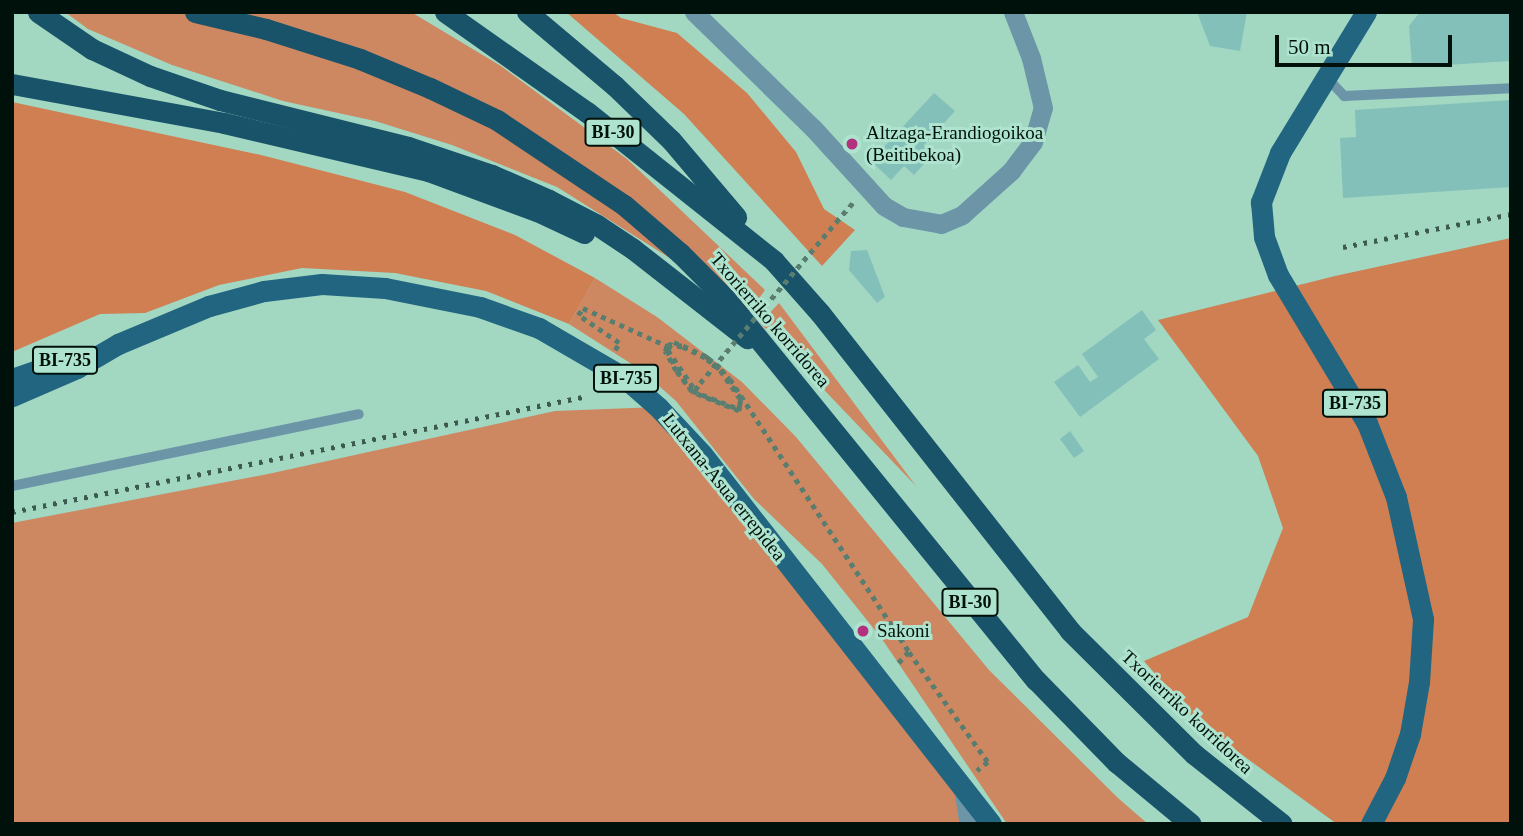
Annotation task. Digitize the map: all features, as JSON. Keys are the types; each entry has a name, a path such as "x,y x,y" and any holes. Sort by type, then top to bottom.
{"highway":[{"path":"38,12 92,49 150,76 220,100 408,147 492,175 597,225 687,289 773,359"},
{"name":"Txorierriko korridorea","path":"195,12 266,29 360,59 497,120 624,205 671,245 726,299 773,359 830,424 973,606 1036,680 1116,762 1191,824"},
{"name":"Txorierriko korridorea","path":"445,12 479,33 620,136 774,261 829,324 1070,631 1184,745 1282,824"},
{"path":"527,12 615,86 671,140 774,261"},
{"path":"12,83 224,123 428,171 537,211 592,237 687,289"}],"main road":[{"name":"BI-735","path":"1366,12 1280,153 1261,202 1264,237 1278,275 1367,423 1396,497 1423,619 1419,682 1410,734 1395,778 1371,824"},
{"name":"Lutxana-Asua errepidea","path":"118,344 209,306 264,291 322,284 385,288 480,307 539,328 588,354 642,392 702,454 964,793"},
{"name":"BI-735","path":"12,379 118,344"},
{"name":"BI-735","path":"12,396 77,368 118,344"},
{"name":"BI-735","path":"964,793 991,824"}],"street":[{"path":"694,12 813,128 884,206 903,217 941,224 962,215 1011,171 1033,142 1043,108 1031,58 1013,12"},
{"path":"964,793 970,824"}],"lane":[{"path":"1325,76 1344,96 1511,88"},
{"path":"12,486 359,414"}],"path":[{"path":"667,345 665,351 676,371 692,391 719,405 739,411 741,399 720,368 713,363 706,357 682,346 670,345 667,350 677,370 693,391 738,409 740,399 719,369 712,363 682,347 671,345 668,350 695,390 708,373 717,363 726,353 836,222 864,187"},
{"path":"615,351 619,343 578,315 583,308 667,345 674,342 706,356 730,379 909,652 898,664"}],"shaded area":[{"path":"65,12 411,12 501,66 627,159 765,290 747,315 676,262 557,187 452,145 375,121 283,101 172,65 88,29"},
{"path":"566,12 613,12 621,18 677,33 747,93 796,152 824,209 855,230 822,266 684,114"},
{"path":"12,102 261,155 405,192 515,235 595,278 569,324 486,291 395,273 302,268 219,285 145,313 100,314 12,352"},
{"path":"1511,238 1511,824 1337,824 1197,722 1144,661 1248,617 1283,528 1258,456 1158,320 1335,276"},
{"path":"595,278 657,317 742,382 796,437 989,670 1118,798 1148,824 1007,824 882,639 822,564 754,499 676,401 641,370 569,324"},
{"path":"779,303 916,486 760,323"},
{"path":"658,407 964,794 969,824 12,824 12,523 268,474 555,411"}],"building":[{"path":"1197,12 1247,12 1240,51 1210,46"},
{"path":"1420,12 1511,12 1511,61 1412,67 1409,26"},
{"path":"934,93 955,111 924,145 933,154 914,175 904,166 891,180 871,161"},
{"path":"1511,100 1511,187 1343,198 1340,138 1356,137 1355,110"},
{"path":"867,250 885,297 877,303 849,270 851,251"},
{"path":"1142,310 1156,330 1144,339 1159,359 1080,417 1054,382 1078,365 1090,382 1098,377 1082,354"},
{"path":"1070,431 1084,451 1074,458 1060,439"}],"railway":[{"path":"1343,247 1511,214"},
{"path":"12,512 583,397"}],"place":[{"name":"Altzaga-Erandiogoikoa (Beitibekoa)","path":"852,144"},
{"name":"Sakoni","path":"863,631"}]}
